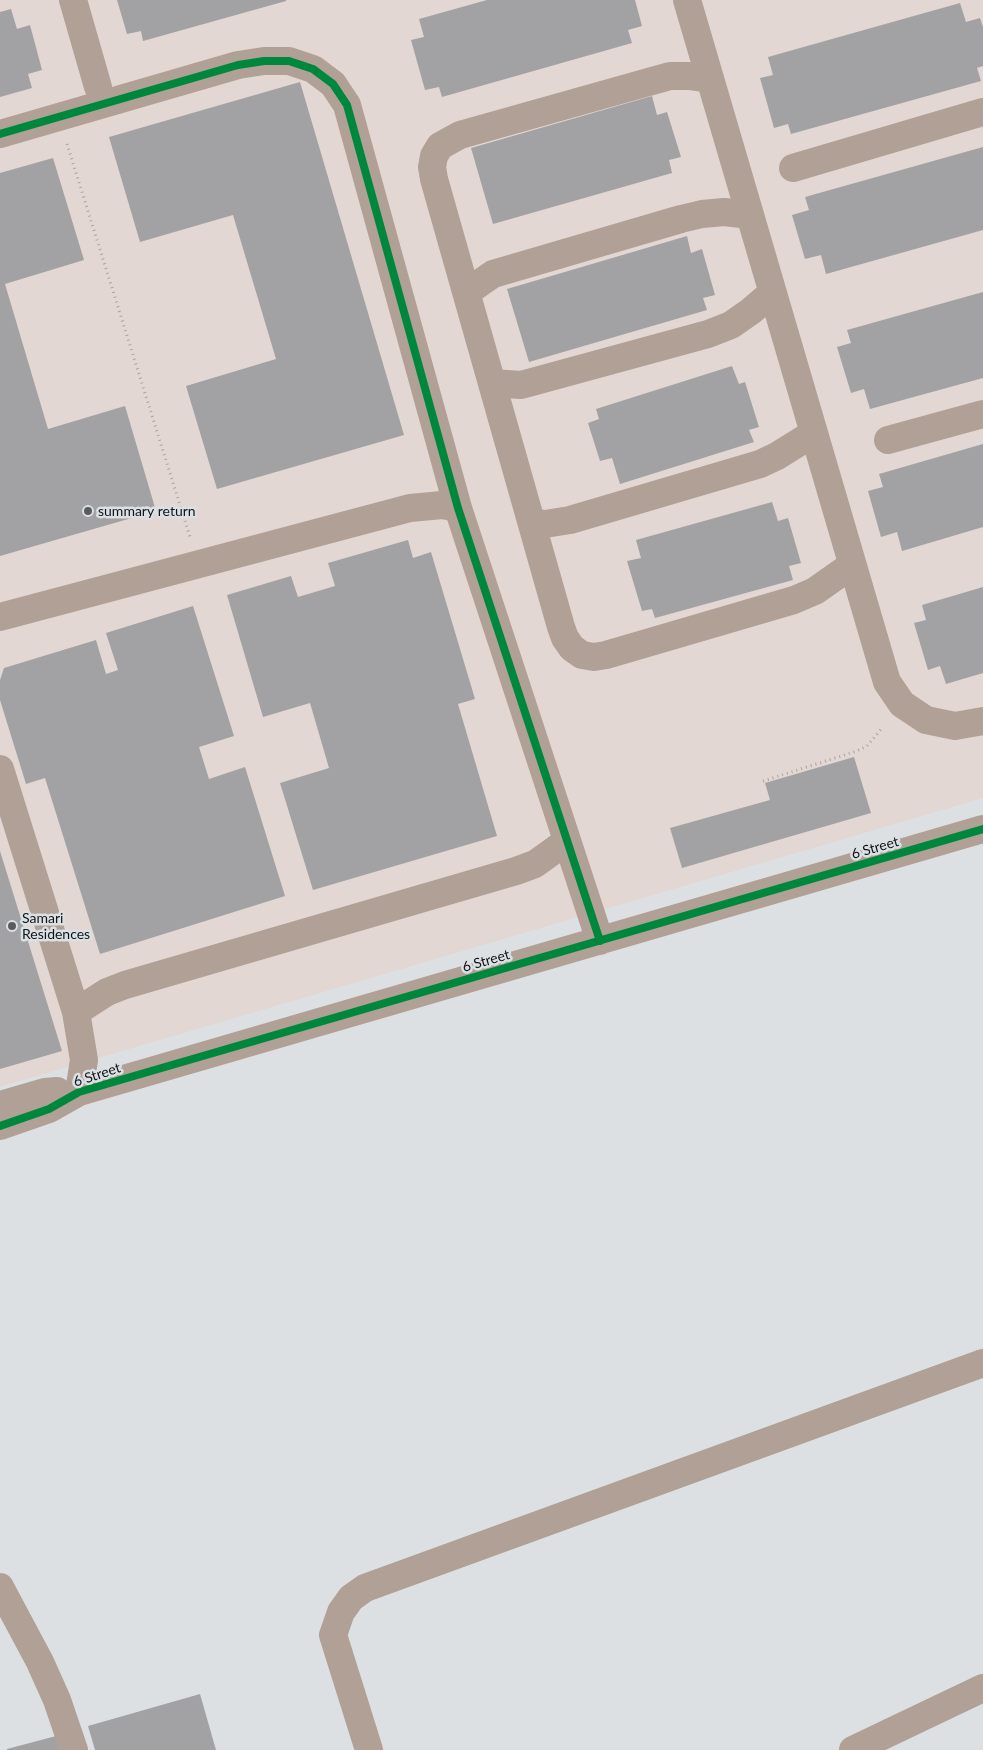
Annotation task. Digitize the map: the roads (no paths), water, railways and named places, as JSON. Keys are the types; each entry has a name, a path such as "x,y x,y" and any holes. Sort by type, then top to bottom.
{"street":[{"path":"74,0 98,87"},
{"path":"687,0 882,669 893,693 902,704 926,720 941,724 970,725 983,721"},
{"path":"0,134 238,64 264,60 289,61 313,69 332,84 347,105 458,508 600,941"},
{"path":"710,79 670,76 652,81 460,135 440,146 434,156 432,168 565,638 572,648 582,654 594,657 794,600 832,581 852,565"},
{"path":"792,168 983,112"},
{"path":"467,292 493,274 681,219 702,214 724,212 750,215"},
{"path":"492,383 506,386 521,385 708,334 731,324 751,311 772,292"},
{"path":"888,440 983,414"},
{"path":"532,522 558,523 570,520 760,464 814,434"},
{"path":"0,617 410,508 442,504 458,508"},
{"path":"0,769 76,1012 84,1060 79,1092"},
{"name":"6 Street","path":"0,1126 49,1109 79,1092 983,830"},
{"path":"76,1012 107,992 125,984 516,871 535,864 567,841"},
{"name":"6 Street","path":"0,1104 45,1092 79,1092"},
{"path":"369,1750 333,1634 341,1612 351,1598 365,1588 983,1364"},
{"path":"0,1587 7,1614 54,1693 74,1750"},
{"path":"853,1750 983,1688"}],"place":[{"name":"summary return","path":"88,511"},
{"name":"Samari Residences","path":"12,926"}]}
